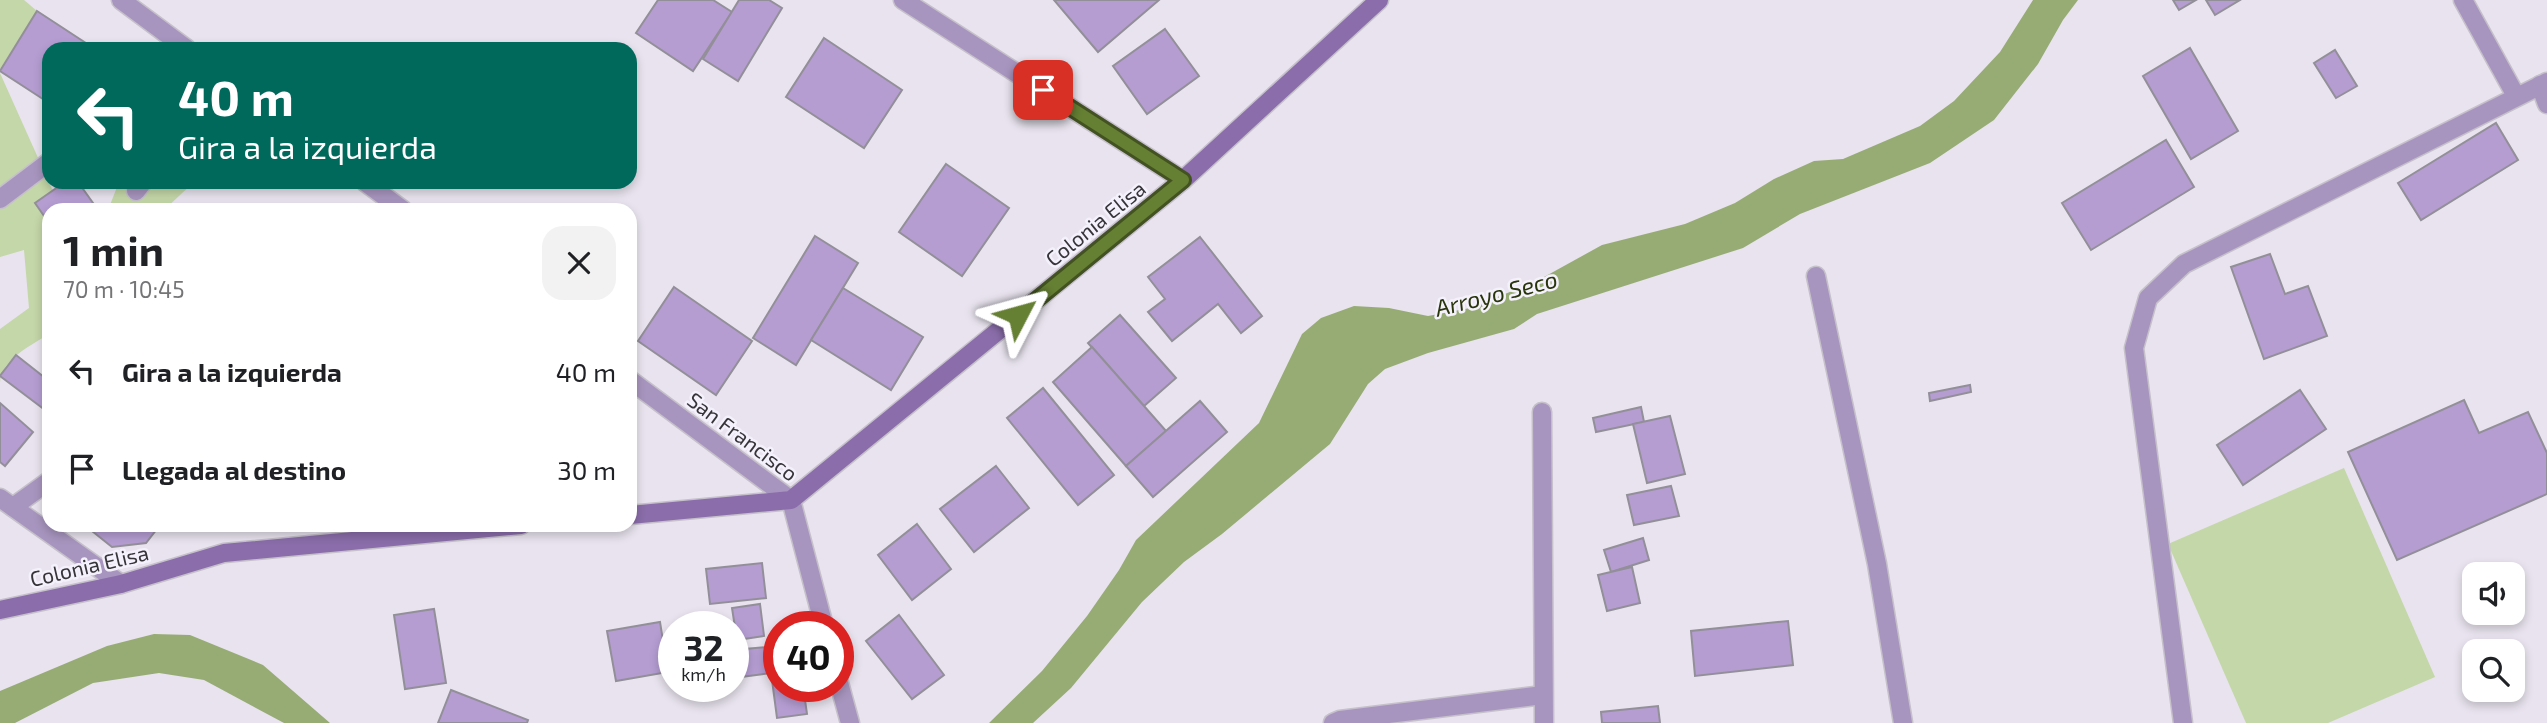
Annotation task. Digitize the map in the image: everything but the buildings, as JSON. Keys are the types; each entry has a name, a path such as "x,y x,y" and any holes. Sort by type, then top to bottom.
{"street":[{"path":"121,0 178,42"},
{"path":"903,0 1183,180"},
{"name":"Colonia Elisa","path":"791,500 1183,180 1379,0"},
{"path":"2463,0 2516,96"},
{"path":"2183,723 2134,348 2148,298 2184,264 2544,83 2547,104"},
{"path":"0,199 42,167"},
{"path":"374,189 394,203"},
{"path":"1816,276 1877,564 1903,723"},
{"name":"San Francisco","path":"637,385 791,500 820,611"},
{"path":"1542,412 1544,723"},
{"path":"42,484 6,502 42,528"},
{"path":"637,514 791,500"},
{"path":"48,532 121,584"},
{"name":"Colonia Elisa","path":"0,610 121,584 224,553 447,532"},
{"path":"1333,723 1340,719 1543,695"},
{"path":"844,702 850,723"}],"shaded area":[{"path":"0,0 24,0 37,11 0,69"},
{"path":"2033,0 2078,0 2063,20 2038,64 1994,120 1930,163 1800,214 1743,248 1537,314 1514,329 1428,353 1385,369 1368,384 1330,444 1222,534 1184,562 1142,602 1071,688 1033,723 989,723 1042,671 1087,616 1136,540 1259,423 1302,334 1321,318 1354,306 1389,308 1428,316 1470,308 1535,282 1602,245 1685,224 1735,203 1774,179 1814,161 1843,159 1920,126 1954,101 2000,52"},
{"path":"0,73 42,167 42,189 52,189 76,203 42,203 42,338 11,360 0,383 0,329 29,308 24,250 0,257"},
{"path":"116,189 186,189 172,203 111,203"},
{"path":"2344,468 2435,677 2328,723 2246,723 2168,544"},
{"path":"154,634 190,635 263,665 330,723 284,723 204,680 159,673 93,683 15,723 0,723 0,691 107,646"}],"route":[{"path":"1018,315 1183,180 1043,90"}],"water label":[{"name":"Arroyo Seco","path":"1496,293"}]}
